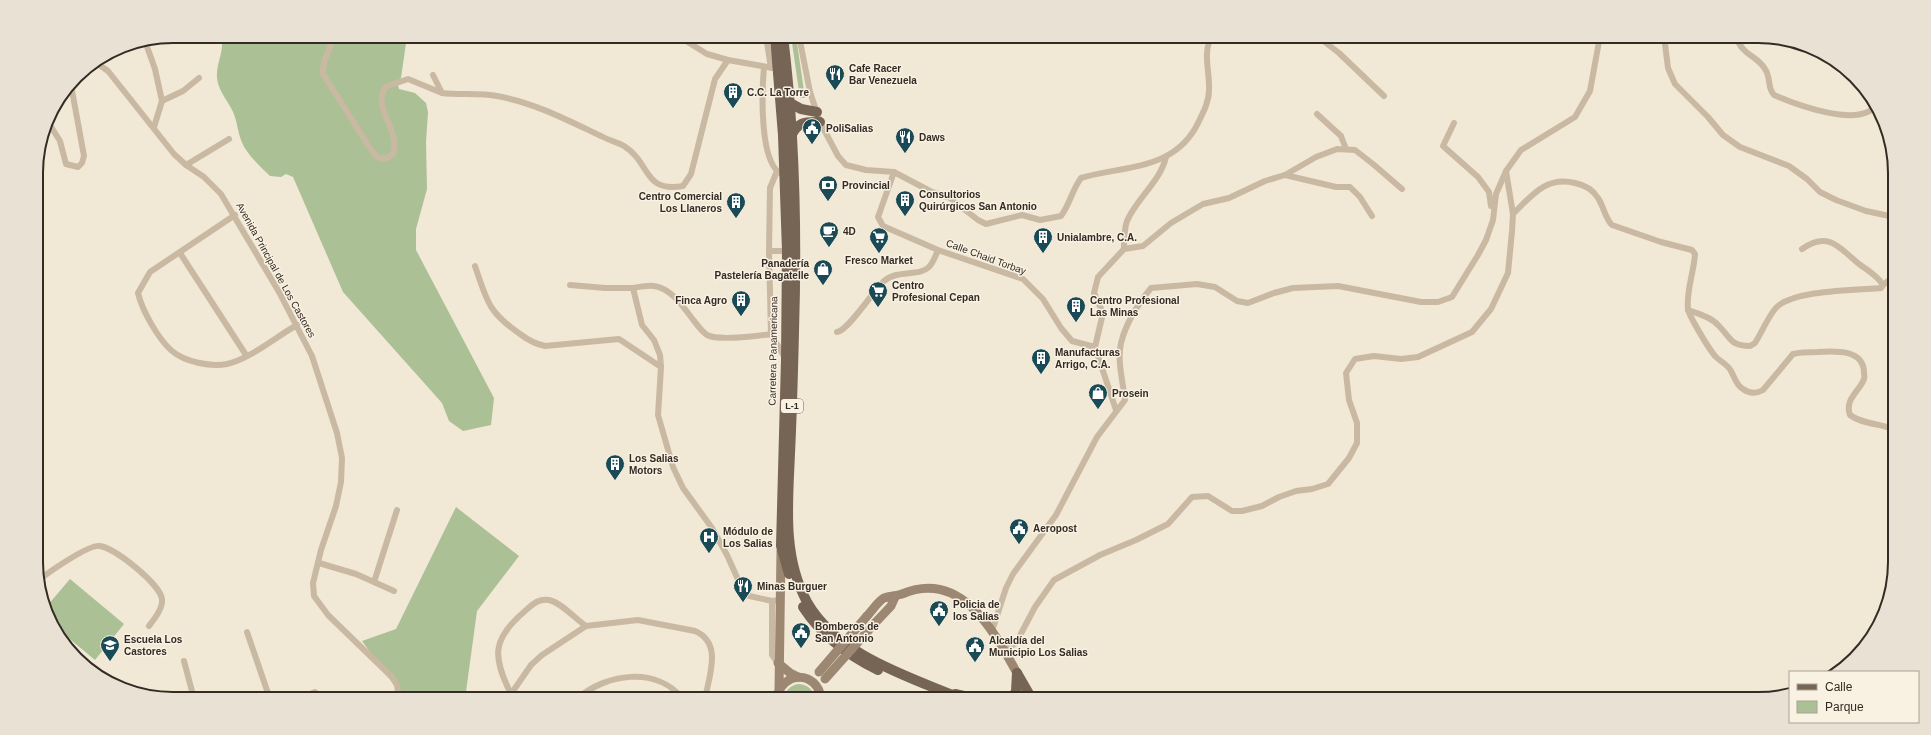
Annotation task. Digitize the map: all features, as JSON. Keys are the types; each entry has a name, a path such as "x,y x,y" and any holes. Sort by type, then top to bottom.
{"main road":[{"name":"Carretera Panamericana","path":"775,43 781,173 787,251 786,360 781,546 801,604 811,620 831,641 852,657 937,692"},
{"name":"Carretera Panamericana","path":"784,43 790,103 794,182 794,330 788,520 793,566 807,602 824,624 838,637 859,652 882,665 939,692"},
{"path":"790,103 802,109 817,112"},
{"path":"791,136 796,126 802,123 820,122"},
{"path":"1017,673 1028,692"},
{"path":"1016,692 1017,673"}],"street":[{"path":"332,43 323,63 324,74 377,157 385,159 393,154 396,147 395,139 380,101 385,86 408,79 442,93 496,96 527,103 561,116 624,146 638,158 647,173 658,186 670,188 683,186 691,174 715,79 728,60"},
{"path":"689,43 707,54 728,60 775,68 768,43"},
{"path":"800,43 805,70 820,122 838,156 846,165 866,170 894,172 950,198 978,220 986,224 1022,215 1040,220 1062,216 1070,201 1074,188 1081,178 1122,170 1166,157 1192,134 1207,103 1210,78 1207,46 1208,43"},
{"path":"1326,43 1339,53 1384,96"},
{"path":"992,630 1006,588 1013,574 1056,515 1097,437 1125,400 1120,364 1121,344 1127,324 1140,302 1151,288 1197,284 1215,286 1237,301 1248,303 1274,293 1293,288 1338,286 1421,302 1438,302 1452,297 1478,255 1493,220 1496,194 1506,171 1521,150 1575,117 1590,91 1599,43"},
{"path":"1665,43 1668,68 1675,84 1723,135 1740,146 1789,166 1807,179 1820,192 1836,200 1866,211 1888,216"},
{"path":"1739,43 1747,53 1764,67 1768,73 1770,91 1774,95 1819,111 1835,114 1862,115 1872,110"},
{"path":"147,46 155,69 162,100 154,127"},
{"name":"Avenida Principal de Los Castores","path":"100,65 108,71 154,127 166,145 186,165 214,185 235,216 297,325 312,356 338,433 342,458 341,482 336,506 321,550 313,584 314,596 318,604 392,677 397,685 398,692"},
{"path":"764,67 761,104 764,132 768,152 781,173 770,188 769,251 771,334 786,360"},
{"path":"432,75 442,93"},
{"path":"162,100 183,92 199,78"},
{"path":"51,127 60,141 66,164 78,167 82,163 84,156 72,91"},
{"path":"1317,114 1341,136 1346,149"},
{"path":"1454,123 1443,146 1474,172 1489,192 1493,220"},
{"path":"186,165 229,139"},
{"path":"1124,249 1143,246 1171,223 1203,204 1229,198 1265,181 1284,175 1337,149 1355,150 1402,189"},
{"path":"1116,410 1095,347 1103,313 1094,293 1095,284 1098,277 1124,249 1127,222 1137,204 1163,170 1166,157"},
{"path":"1004,651 1016,643 1035,607 1054,580 1100,555 1136,540 1168,524 1192,497 1208,496 1232,511 1242,511 1262,506 1279,496 1328,484 1349,458 1357,443 1357,423 1349,400 1346,373 1355,359 1374,356 1401,359 1418,357 1472,332 1491,309 1508,273 1512,214 1506,171"},
{"name":"Calle Chaid Torbay","path":"894,172 878,216 883,226 938,250 1024,279 1043,299 1061,328 1072,341 1095,347"},
{"path":"1284,175 1336,187 1350,187 1360,197 1372,216"},
{"path":"1512,214 1535,192 1548,183 1564,180 1585,186 1597,197 1609,222 1612,225 1661,242 1692,250 1695,254 1688,310 1689,315 1711,350 1731,371 1740,387 1752,393 1757,393 1763,390 1793,354 1836,351 1848,352 1859,359 1864,366 1864,379 1856,390 1850,404 1850,415 1870,423 1888,426"},
{"path":"235,216 150,272 138,293 141,307 152,325 171,350 186,360 210,364 227,364 246,356 297,325"},
{"path":"1802,249 1815,243 1835,244 1840,246 1857,263 1879,279 1883,285"},
{"path":"837,332 845,330 884,280 894,275 923,272 930,266 938,250"},
{"path":"769,251 787,251"},
{"path":"180,253 246,356"},
{"path":"475,266 486,300 498,317 536,345 545,346 619,338 661,367"},
{"path":"1688,310 1708,317 1719,326 1730,341 1736,344 1750,346 1754,343 1775,308 1787,300 1831,290 1881,288 1888,281"},
{"path":"570,284 605,288 654,286 667,290 683,305 694,322 706,334 721,337 771,334"},
{"path":"633,288 642,326 654,340 660,355 661,367 658,415 673,466 680,483 696,508 712,528 728,555 745,595 776,600"},
{"path":"374,582 397,510"},
{"path":"44,576 91,548 99,546 109,549 135,568 160,591 162,604 149,626"},
{"path":"778,692 776,600 781,546"},
{"path":"319,563 374,582 394,591"},
{"path":"821,692 822,676 867,616 883,598 895,596 910,590 923,588 948,592 959,596 969,604 992,630 1017,673"},
{"path":"778,663 790,673 798,677 810,679 822,676 891,606 895,596"},
{"path":"508,692 501,674 498,651 504,633 512,622 537,601 544,600 557,603 586,626"},
{"path":"513,692 531,665 542,655 586,626 638,620 702,634 708,640 712,650 713,659 706,692"},
{"path":"247,632 268,692"},
{"path":"184,661 192,692"},
{"path":"589,692 609,680 628,677 641,677 659,681 673,688 677,692"},
{"path":"780,692 787,681 798,677"},
{"path":"810,679 817,685 820,692"}],"green space":[{"path":"222,43 406,43 401,78 397,81 399,89 415,93 426,103 428,112 426,142 427,189 416,229 416,250 494,398 491,425 463,431 449,421 442,403 343,292 293,177 286,174 281,177 270,176 254,160 243,145 233,112 222,94 217,78"},
{"path":"792,43 797,43 805,98 800,98"},
{"path":"456,507 519,556 477,611 466,692 399,692 362,641 396,629"},
{"path":"70,579 124,624 95,660 67,636 56,620 50,603"},
{"path":"799,684 810,688 812,692 787,692 789,688"}],"place":[{"name":"Cafe Racer Bar Venezuela","path":"835,91"},
{"name":"C.C. La Torre","path":"733,109"},
{"name":"PoliSalias","path":"812,145"},
{"name":"Daws","path":"905,154"},
{"name":"Provincial","path":"828,202"},
{"name":"Consultorios Quirúrgicos San Antonio","path":"905,217"},
{"name":"Centro Comercial Los Llaneros","path":"736,219"},
{"name":"4D","path":"829,248"},
{"name":"Fresco Market","path":"879,254"},
{"name":"Unialambre, C.A.","path":"1043,254"},
{"name":"Panadería Pastelería Bagatelle","path":"823,286"},
{"name":"Centro Profesional Cepan","path":"878,308"},
{"name":"Finca Agro","path":"741,317"},
{"name":"Centro Profesional Las Minas","path":"1076,323"},
{"name":"Manufacturas Arrigo, C.A.","path":"1041,375"},
{"name":"Prosein","path":"1098,410"},
{"name":"Los Salias Motors","path":"615,481"},
{"name":"Aeropost","path":"1019,545"},
{"name":"Módulo de Los Salias","path":"709,554"},
{"name":"Minas Burguer","path":"743,603"},
{"name":"Policia de los Salias","path":"939,627"},
{"name":"Bomberos de San Antonio","path":"801,649"},
{"name":"Escuela Los Castores","path":"110,662"},
{"name":"Alcaldía del Municipio Los Salias","path":"975,663"}]}
